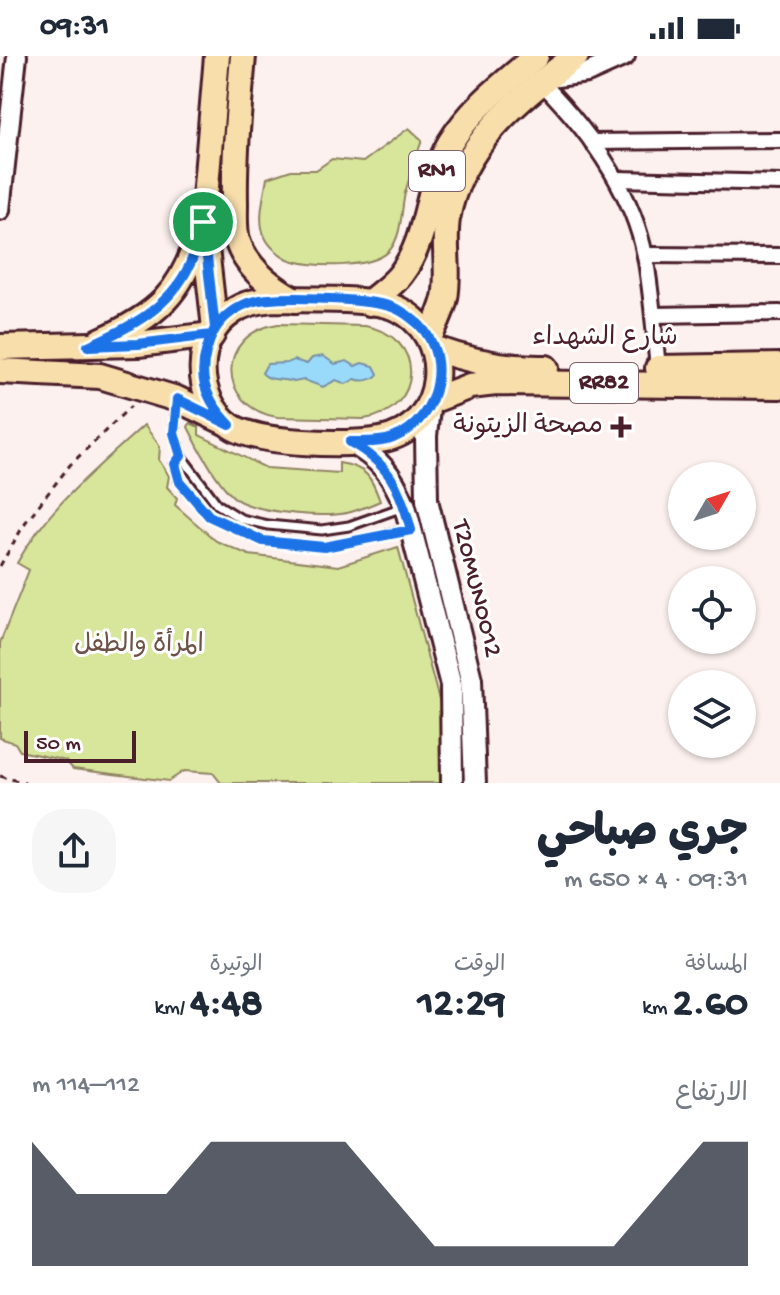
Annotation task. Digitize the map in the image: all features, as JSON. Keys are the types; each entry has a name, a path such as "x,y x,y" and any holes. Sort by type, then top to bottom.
{"main road":[{"path":"214,331 203,222 217,56"},
{"path":"243,56 236,143 237,238 246,259 263,278 295,300"},
{"name":"RN1","path":"369,303 400,276 417,246 435,175 449,144 482,102 576,56"},
{"name":"RN1","path":"431,343 445,297 447,220 455,186 469,156 484,136 541,72"},
{"path":"88,346 129,328 169,296 191,263 203,222"},
{"path":"0,371 100,376 177,399 250,435 271,439 368,442 392,438 413,426 430,404 437,385 437,361 431,343 414,319 392,307 369,303 272,299 250,302 231,312 205,347 202,369 205,390 215,410 230,425"},
{"path":"0,347 138,344 214,331"},
{"name":"شارع الشهداء","path":"431,343 464,359 522,367 780,366"},
{"name":"شارع الشهداء","path":"430,404 470,386 496,383 780,386"},
{"name":"T20MUN0012","path":"430,404 427,500 471,679 475,783"},
{"name":"T20MUN0012","path":"350,442 383,465 405,506 451,685 452,783"}],"street":[{"path":"0,210 17,56"},
{"path":"541,72 587,73 625,56"},
{"path":"541,72 617,179 635,218 645,255 658,368"},
{"path":"592,142 780,140"},
{"path":"617,179 780,183"},
{"path":"645,255 780,256"},
{"path":"653,315 780,313"}],"lane":[{"path":"177,399 174,433 181,456 217,504 241,519 322,530 349,526 405,506"},
{"path":"181,456 175,464 180,482 209,516 263,541 324,547 411,530"}],"path":[{"path":"0,566 25,523 70,465 130,408 144,388"},
{"path":"0,776 25,783"}],"green space":[{"path":"409,128 422,140 405,193 399,231 389,251 369,261 325,265 288,259 270,245 263,232 261,217 267,178 291,170 316,170 332,159 363,162"},
{"path":"278,324 365,326 385,332 399,343 408,357 410,373 407,388 398,402 384,413 364,419 277,417 257,410 242,399 234,385 231,370 235,354 243,341 258,330"},
{"path":"190,423 199,427 199,435 266,468 339,473 339,463 356,467 367,474 380,501 351,512 327,515 280,512 241,502 226,490 211,469 188,427"},
{"name":"المرأة والطفل","path":"144,425 160,446 159,460 169,476 167,487 177,498 175,505 216,541 249,555 338,566 398,547 440,704 440,783 221,783 213,773 184,771 169,781 73,769 66,761 20,751 15,743 0,738 0,643 29,570 17,563 58,506"}],"water":[{"path":"323,356 335,364 347,361 355,366 362,363 374,366 378,374 371,379 355,379 346,384 336,380 323,387 304,380 273,379 262,373 267,364 294,360 307,364 312,358"}],"place":[{"name":"مصحة الزيتونة","path":"621,427"}],"route":[{"path":"203,222 191,263 169,296 129,328 88,346 138,344 212,335 231,312 250,302 272,299 369,303 392,307 414,319 429,338 437,361 437,385 429,408 413,426 392,438 350,442 383,465 397,487 411,530 324,547 263,541 209,516 180,482 175,464 181,456 174,433 177,399 230,425 215,410 205,390 202,369 205,347 212,335 215,328 203,222"}]}
